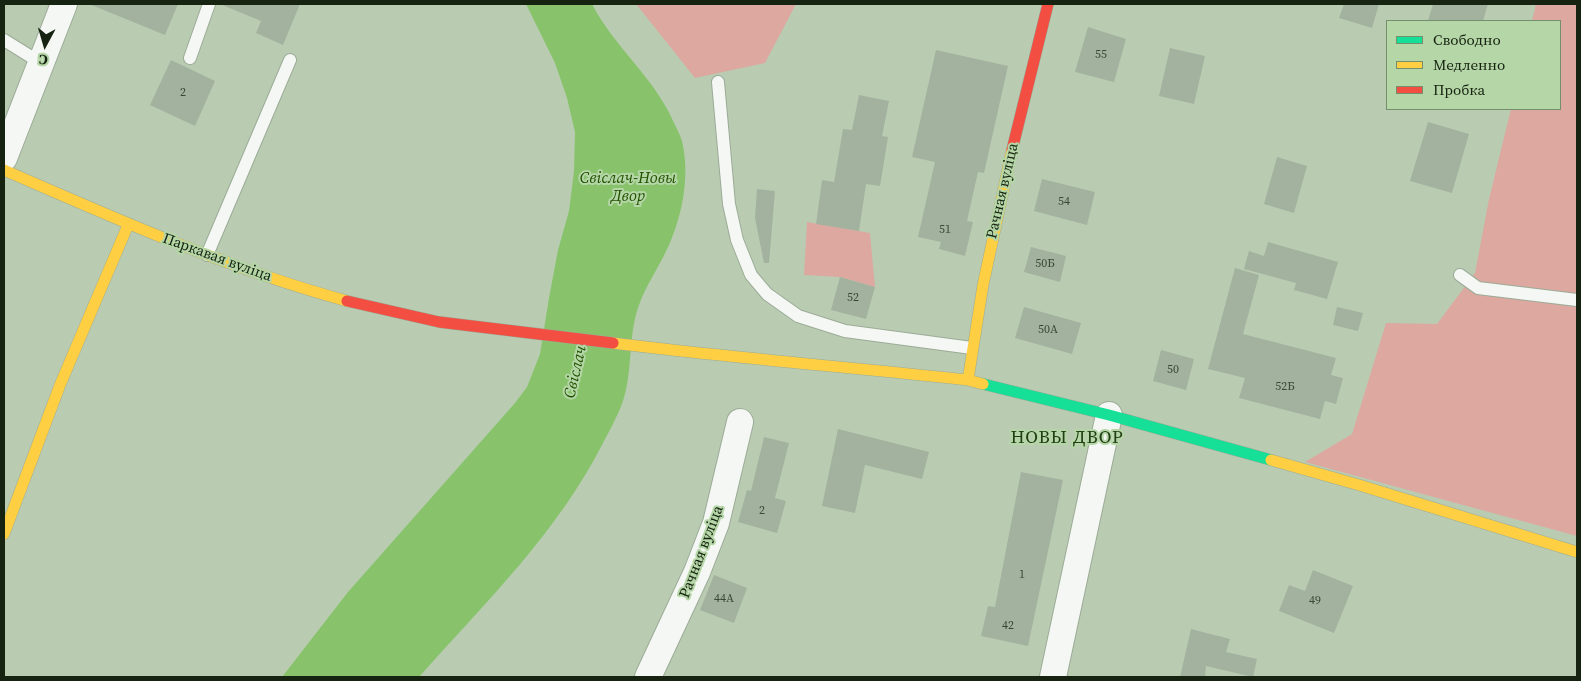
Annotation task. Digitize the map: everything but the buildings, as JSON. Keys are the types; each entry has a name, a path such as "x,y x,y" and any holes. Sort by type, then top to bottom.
{"main road":[{"name":"Рачная вуліца","path":"968,380 997,211 1048,4"},
{"name":"Паркавая вуліца","path":"4,170 128,225 207,256 323,295 397,314 439,322 693,353 968,380 1109,415 1359,485 1577,552"},
{"path":"4,534 60,385 128,225"}],"street":[{"path":"4,158 64,4"},
{"path":"1052,677 1109,415"},
{"name":"Рачная вуліца","path":"648,677 697,572 716,523 740,422"}],"lane":[{"path":"190,58 209,4"},
{"path":"4,40 41,63"},
{"path":"207,256 290,60"},
{"path":"718,82 729,204 737,240 750,275 766,294 798,316 845,331 972,348"},
{"path":"1460,276 1478,288 1577,300"}],"shaded area":[{"path":"636,4 796,4 765,63 695,78"},
{"path":"1536,4 1577,4 1577,536 1305,462 1352,434 1386,323 1437,324 1475,273 1489,199 1511,110 1561,110 1561,20 1532,20"},
{"path":"807,222 870,233 875,287 840,277 804,275"}],"water":[{"name":"Свіслач-Новы Двор","path":"526,4 592,4 611,34 656,91 682,141 685,167 684,194 674,233 638,308 623,401 585,476 565,507 519,566 419,677 282,677 348,592 515,403 527,387 540,354 558,250 569,211 574,171 575,132 567,98 555,63"}],"traffic: fast":[{"path":"983,384 1109,415 1271,460"}],"traffic: slow":[{"path":"968,380 983,285 1012,150"},
{"path":"4,170 173,242 259,274 347,301"},
{"path":"4,534 60,385 128,225"},
{"path":"613,343 968,380 983,384"},
{"path":"1271,460 1577,552"}],"traffic: jam":[{"path":"1012,150 1048,4"},
{"path":"347,301 439,322 613,343"}],"district":[{"name":"НОВЫ ДВОР","path":"1067,438"}],"water label":[{"name":"Свіслач","path":"576,372"}]}
